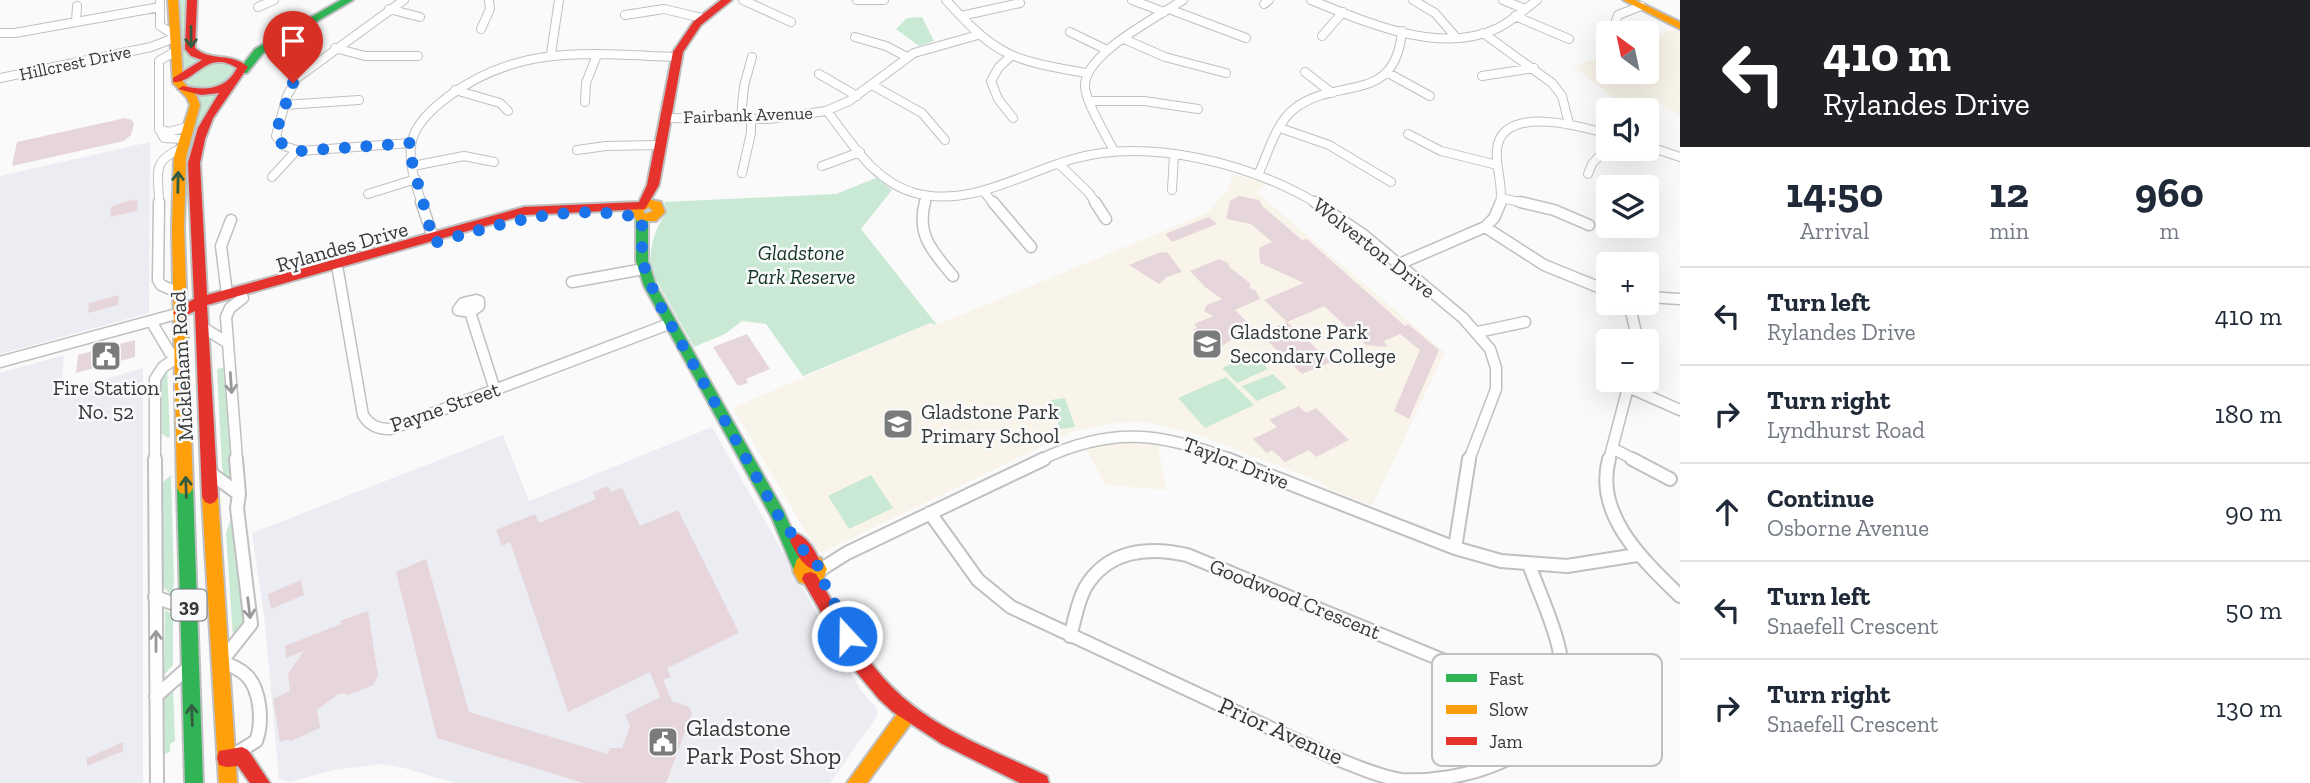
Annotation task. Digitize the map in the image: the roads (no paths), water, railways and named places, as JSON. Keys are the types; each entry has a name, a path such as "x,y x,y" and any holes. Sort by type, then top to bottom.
{"main road":[{"path":"192,0 190,49 195,54 213,60 236,61 243,67 239,76 208,92 180,85 195,65 213,60 315,18 348,0"},
{"path":"727,0 702,18 685,39 676,57 646,211 643,270 669,324 778,515 841,616 847,636 868,673 908,713 1040,783"},
{"name":"Mickleham Road","path":"165,2 180,85 194,102 184,138 178,229 194,783"},
{"path":"1634,3 1680,26"},
{"name":"Mickleham Road","path":"228,783 200,306 195,154 205,122 222,94 259,51 315,18"},
{"name":"Rylandes Drive","path":"200,306 243,298 433,240 525,217 560,211 613,214 646,211"},
{"name":"Rylandes Drive","path":"200,306 227,294 337,268"},
{"path":"180,313 200,306"},
{"path":"856,783 908,713"},
{"path":"226,758 242,756 261,783"}],"street":[{"path":"258,7 274,0"},
{"path":"404,0 297,78 284,105 276,136 281,144 296,150 411,143"},
{"path":"481,29 490,9 489,0"},
{"path":"551,54 559,0"},
{"path":"743,0 791,22"},
{"path":"857,0 884,0"},
{"path":"946,0 978,35 1011,56 1086,73"},
{"path":"1132,0 1247,38"},
{"path":"1114,151 1089,101 1085,89 1086,73 1093,62 1107,50 1183,0"},
{"path":"1311,0 1402,31 1454,36 1483,33 1502,26 1537,0"},
{"path":"1413,0 1435,13 1454,36"},
{"path":"1503,0 1525,9"},
{"path":"0,33 15,33 76,22 165,2 160,26 171,42"},
{"path":"961,16 1020,3"},
{"path":"1616,21 1618,15 1634,3"},
{"path":"76,22 77,6"},
{"path":"389,9 420,17"},
{"path":"625,15 664,9 702,18"},
{"path":"1322,36 1343,12"},
{"path":"1515,16 1569,38"},
{"path":"160,26 171,42"},
{"path":"1258,175 1288,115 1302,104 1365,84 1388,73 1399,58 1402,31"},
{"path":"1070,32 1107,50"},
{"path":"1483,33 1534,68 1558,90 1569,124"},
{"name":"Fairbank Avenue","path":"665,118 795,117 827,111 857,96 906,57 936,45 978,35"},
{"path":"855,37 886,46 906,57"},
{"path":"1124,39 1165,57 1226,73"},
{"path":"171,42 159,61 159,130 164,138 184,138"},
{"name":"Hillcrest Drive","path":"0,78 171,42"},
{"path":"335,48 365,56 418,56"},
{"path":"433,240 413,166 411,143 423,120 455,90 492,68 520,59 551,54 676,57"},
{"path":"585,102 586,83 597,55"},
{"path":"1011,56 999,67 991,80 998,99 1013,118"},
{"path":"741,117 744,86 752,57"},
{"path":"1482,76 1534,68"},
{"path":"1306,72 1332,93"},
{"path":"1388,73 1430,96"},
{"path":"819,74 857,96"},
{"path":"872,85 916,106 928,116 945,140"},
{"path":"455,90 500,103 508,111"},
{"path":"1089,101 1130,98 1167,101 1198,109"},
{"path":"284,105 359,100"},
{"name":"Wolverton Drive","path":"827,111 860,152 890,182 926,196 951,197 984,192 1059,164 1114,151 1174,155 1258,175 1303,195 1330,211 1478,332 1496,362 1498,377 1466,467 1455,548"},
{"path":"742,173 751,133 751,117"},
{"path":"1397,265 1485,227 1494,219 1502,198 1497,164 1499,139 1508,130 1529,122 1569,124 1596,131"},
{"path":"1280,128 1329,145 1391,182"},
{"path":"1408,134 1441,151 1497,164"},
{"name":"Mickleham Road","path":"179,293 161,285 158,280 159,162 184,138"},
{"path":"577,150 606,146 660,145"},
{"path":"272,177 296,150"},
{"path":"1659,150 1680,157"},
{"path":"822,166 860,152"},
{"path":"1172,190 1174,155"},
{"path":"413,166 464,156 494,162"},
{"path":"1588,174 1596,160"},
{"path":"1059,164 1089,193 1106,219"},
{"path":"368,194 416,179"},
{"path":"984,192 1031,247"},
{"path":"926,196 919,224 922,235 929,248 953,276"},
{"path":"1502,198 1554,210 1588,225"},
{"path":"227,294 222,240 225,228 231,220"},
{"path":"1485,227 1546,267 1596,286"},
{"path":"158,245 178,229"},
{"name":"Payne Street","path":"337,268 363,415 368,424 375,428 391,429 669,324"},
{"path":"572,282 643,270"},
{"path":"226,758 255,742 260,730 254,684 239,669 221,662 251,624 237,508 239,494 227,313 243,298"},
{"path":"1659,298 1680,299"},
{"path":"470,312 495,390"},
{"path":"0,362 180,313"},
{"path":"151,321 170,352 180,355"},
{"path":"1478,332 1525,322"},
{"path":"202,327 228,343"},
{"name":"Mickleham Road","path":"158,783 154,385 156,373 180,355"},
{"path":"1627,392 1605,474 1609,505 1637,555 1680,596"},
{"path":"1645,392 1680,410"},
{"name":"Taylor Drive","path":"813,569 1079,442 1125,434 1152,435 1192,445 1455,548 1496,560 1530,567 1575,567 1637,555"},
{"path":"1612,448 1670,479"},
{"path":"209,472 239,494"},
{"name":"Prior Avenue","path":"930,513 978,580 1011,607 1343,760 1404,780 1455,782 1485,777 1510,766"},
{"name":"Goodwood Crescent","path":"1070,636 1084,590 1097,570 1107,562 1132,551 1166,549 1187,555 1432,656"},
{"name":"Prior Avenue","path":"1530,567 1559,654"},
{"path":"156,597 190,609"},
{"path":"156,696 190,666"}],"place":[{"name":"Gladstone Park Secondary College","path":"1207,344"},
{"name":"Fire Station No. 52","path":"106,356"},
{"name":"Gladstone Park Primary School","path":"898,424"},
{"name":"Gladstone Park Post Shop","path":"663,742"}],"park label":[{"name":"Gladstone Park Reserve","path":"801,265"}]}
